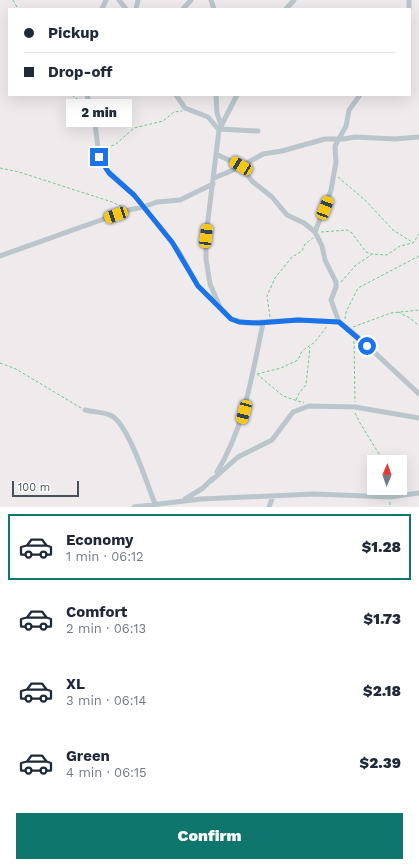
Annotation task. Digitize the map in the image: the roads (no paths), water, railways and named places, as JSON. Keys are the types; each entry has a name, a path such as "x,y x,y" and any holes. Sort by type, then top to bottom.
{"street":[{"path":"184,8 191,0"},
{"path":"287,8 294,0"},
{"path":"87,96 95,123 99,157 109,173 127,188 143,207 178,250 198,286 231,319 247,323 270,323 298,320 341,324 351,331 419,394"},
{"path":"176,96 178,100 188,110 208,117 220,128 258,131"},
{"path":"216,96 220,128"},
{"path":"220,307 210,284 206,259 206,236 220,128 236,96"},
{"path":"315,232 329,198 336,162 334,150 346,126 349,110 359,96"},
{"path":"0,256 129,210 156,202 180,200 263,154 282,151 325,139 355,137 395,139 419,137"},
{"path":"216,154 241,166 252,181 272,197 287,215 304,223 315,232 322,246 325,260 334,276 336,287 331,300 341,324"},
{"path":"211,481 224,461 242,421 255,373 263,323"},
{"path":"180,501 192,496 238,457 272,440 293,412 309,406 355,407 419,418"},
{"path":"85,410 112,416 127,434 155,504"},
{"path":"134,507 180,501 273,496 314,494 390,497 419,493"},
{"path":"269,507 273,496"}]}
